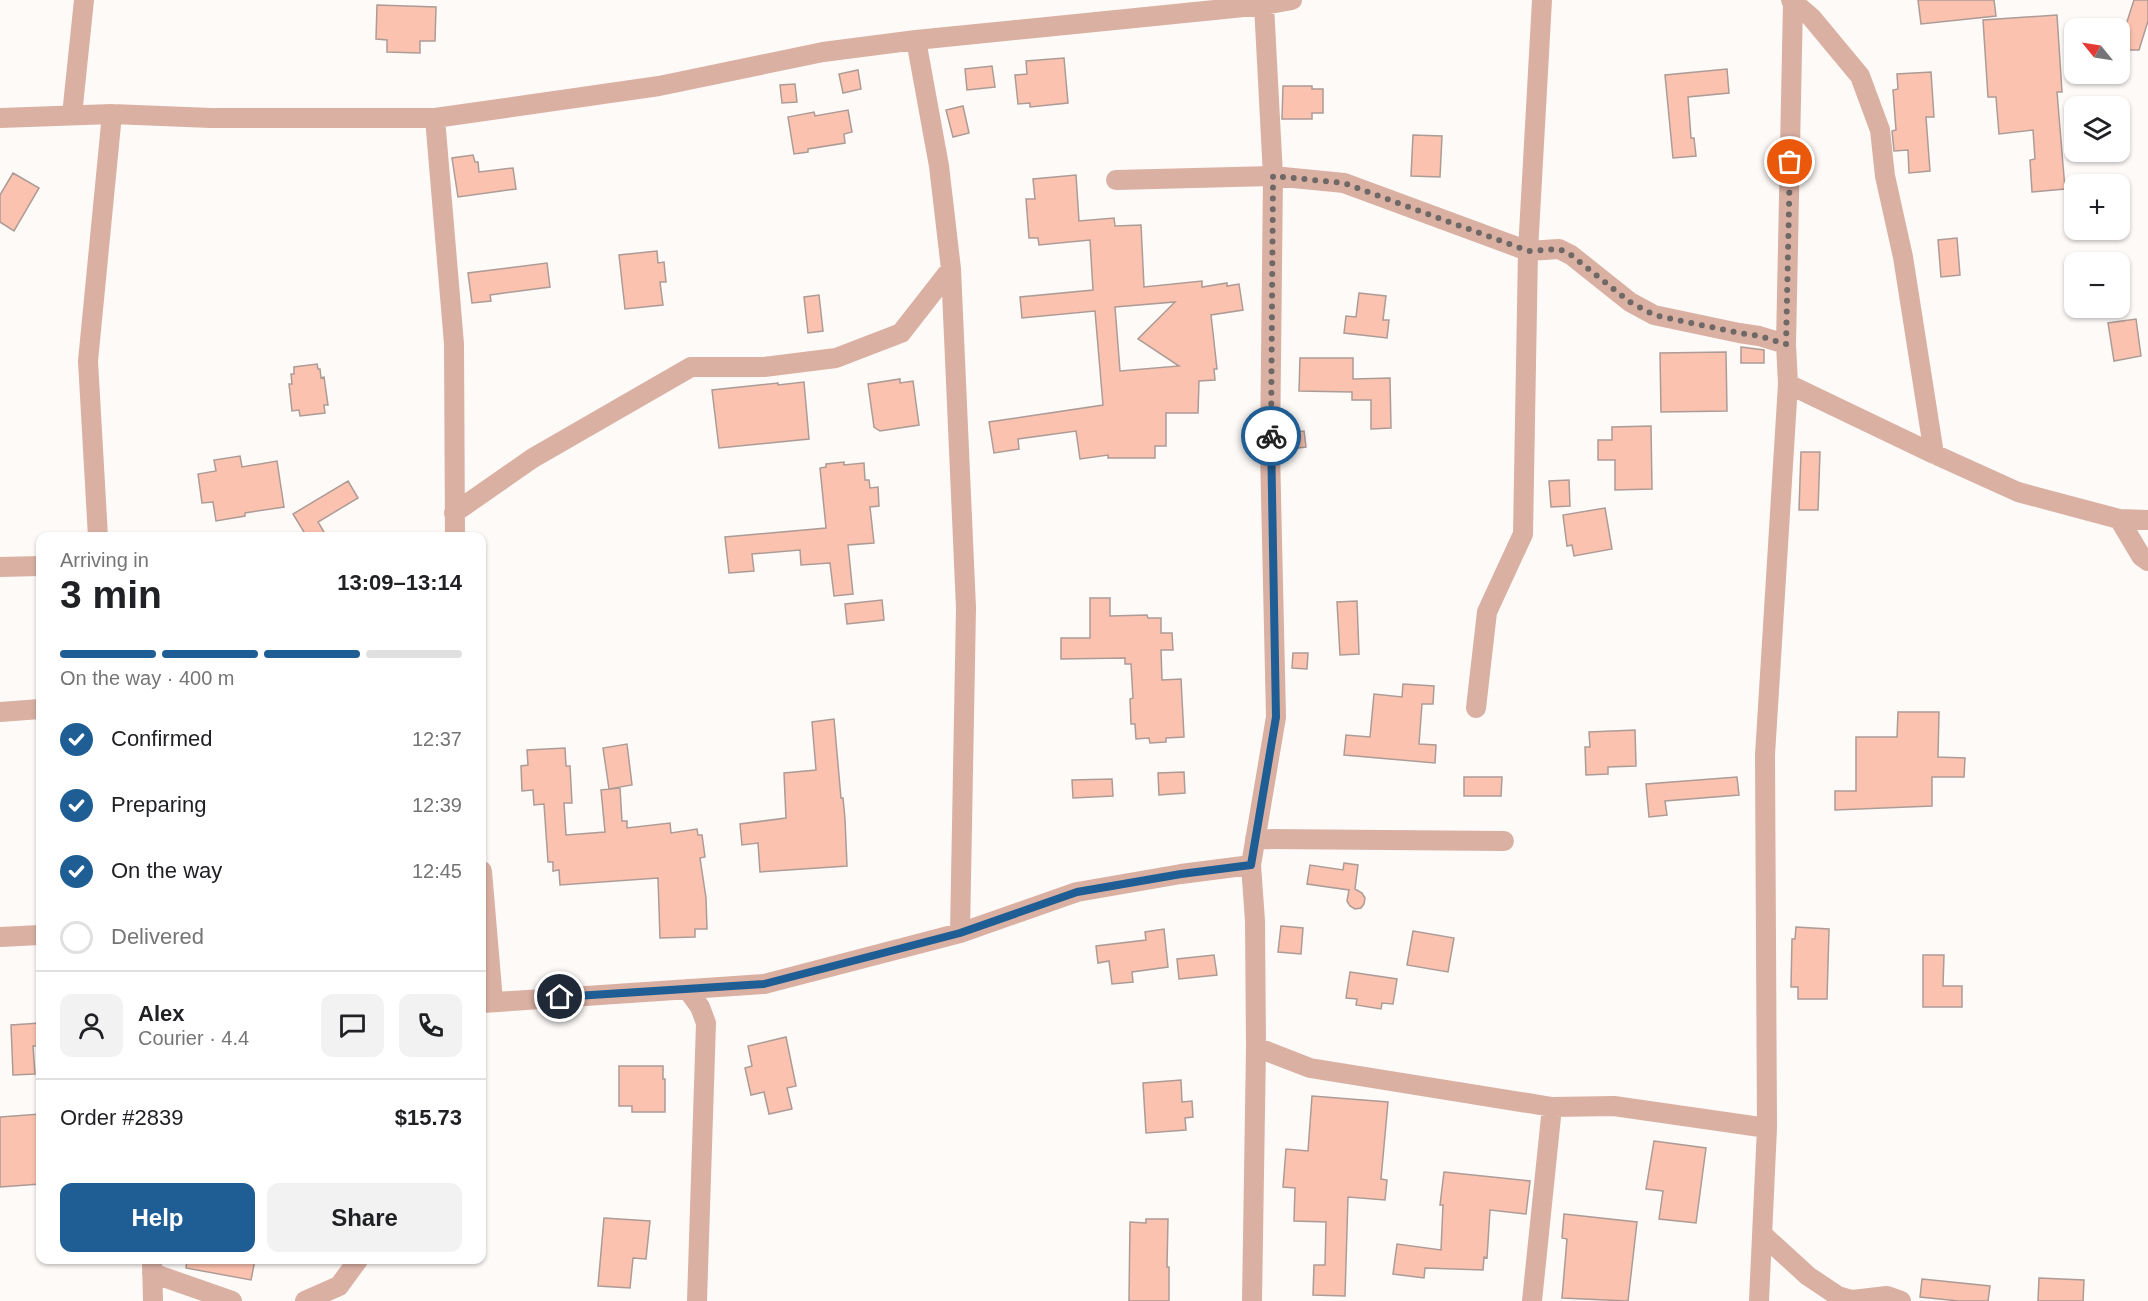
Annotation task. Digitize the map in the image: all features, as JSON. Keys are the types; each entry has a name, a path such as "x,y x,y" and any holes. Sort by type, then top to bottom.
{"street":[{"path":"72,115 84,0"},
{"path":"0,118 112,114 211,118 435,118 659,86 823,52 916,40 1264,5 1292,0"},
{"path":"1476,708 1487,612 1523,534 1528,251 1542,0"},
{"path":"1758,1301 1767,1128 1765,755 1788,384 1786,344 1792,1"},
{"path":"1792,1 1811,17 1860,76 1880,130 1885,176 1903,257 1934,454"},
{"path":"1252,1301 1256,1047 1255,921 1251,865 1276,717 1270,452 1273,176 1264,5"},
{"path":"916,40 939,166 951,269 966,608 960,933"},
{"path":"98,532 88,362 112,114"},
{"path":"435,118 454,344 455,532"},
{"path":"1116,180 1273,176 1344,183 1528,251 1559,249 1571,255 1630,302 1654,315 1759,336 1786,344"},
{"path":"454,513 533,458 691,367 764,367 836,358 901,333 951,269"},
{"path":"1788,384 2018,492 2120,519 2148,520"},
{"path":"2120,519 2140,555 2148,561"},
{"path":"0,567 36,566"},
{"path":"0,712 36,709"},
{"path":"1256,839 1504,841"},
{"path":"486,976 487,1002 764,984 960,933 1077,892 1181,874 1251,865"},
{"path":"0,937 36,935"},
{"path":"687,989 700,1007 706,1023 697,1301"},
{"path":"1256,1047 1310,1068 1552,1107 1614,1106 1767,1128"},
{"path":"1532,1301 1552,1107"},
{"path":"1762,1234 1808,1276 1838,1296 1852,1300 1887,1296 1901,1301"},
{"path":"305,1301 339,1286 355,1264"},
{"path":"153,1301 152,1267 232,1301"}],"building":[{"path":"1918,0 1994,0 1996,16 1921,24"},
{"path":"2134,0 2148,0 2148,21 2139,50 2130,50 2130,18 2128,18"},
{"path":"377,5 436,7 435,41 420,41 420,53 387,52 387,40 376,39"},
{"path":"2057,15 2062,92 2057,92 2064,189 2032,192 2030,160 2035,159 2033,130 1999,134 1996,97 1988,97 1983,20"},
{"path":"1064,58 1068,103 1030,107 1030,103 1018,104 1015,75 1027,74 1026,61"},
{"path":"992,66 995,87 967,90 965,69"},
{"path":"1727,69 1729,93 1688,97 1691,138 1694,138 1696,156 1673,158 1665,75"},
{"path":"858,70 861,89 843,93 839,74"},
{"path":"1931,72 1934,117 1926,117 1930,171 1909,173 1908,150 1894,151 1892,131 1896,130 1893,90 1898,89 1897,74"},
{"path":"795,84 797,102 782,103 780,85"},
{"path":"1283,86 1312,86 1312,89 1323,89 1323,113 1312,113 1312,119 1282,119"},
{"path":"963,106 969,133 953,137 946,110"},
{"path":"848,110 852,132 844,134 845,143 808,149 808,152 794,154 788,117 814,112 815,116"},
{"path":"1413,135 1442,136 1440,177 1411,176"},
{"path":"473,155 475,162 478,162 479,172 513,168 516,189 458,197 452,158"},
{"path":"13,173 39,188 14,231 0,222 0,195"},
{"path":"1076,175 1079,221 1114,218 1115,226 1141,225 1144,287 1202,281 1202,287 1227,283 1227,286 1239,284 1243,310 1211,315 1217,369 1214,369 1215,380 1199,381 1198,413 1166,413 1166,446 1155,446 1155,458 1108,458 1108,455 1080,459 1076,431 1018,439 1019,449 994,453 989,422 1103,405 1095,311 1022,318 1020,297 1093,290 1090,240 1039,245 1038,238 1029,238 1026,199 1035,199 1033,179","holes":["1175,302 1138,339 1179,366 1120,371 1115,307"]},
{"path":"1957,238 1960,275 1941,277 1938,240"},
{"path":"657,251 658,263 664,262 666,282 660,282 663,305 625,309 619,255"},
{"path":"547,263 550,287 490,295 491,301 472,303 468,273"},
{"path":"1359,293 1386,296 1383,320 1389,320 1387,338 1344,333 1346,316 1356,317"},
{"path":"819,295 823,331 808,333 804,297"},
{"path":"2136,319 2141,356 2114,361 2108,323"},
{"path":"1741,347 1764,350 1764,363 1741,363"},
{"path":"1726,352 1727,411 1661,412 1660,353"},
{"path":"1300,358 1353,358 1353,379 1390,378 1391,428 1371,429 1371,400 1352,400 1352,392 1299,391"},
{"path":"317,364 321,378 324,377 328,405 324,405 325,413 300,416 299,410 292,411 289,384 292,384 291,374 294,374 294,367"},
{"path":"900,379 900,383 913,381 919,425 880,431 874,427 868,384"},
{"path":"804,382 809,439 719,448 712,390"},
{"path":"1651,426 1652,489 1615,490 1615,460 1598,460 1598,440 1612,440 1612,427"},
{"path":"1304,431 1306,447 1289,449 1286,433"},
{"path":"1801,452 1820,452 1818,510 1799,510"},
{"path":"240,456 242,467 277,461 284,507 245,513 245,516 216,521 213,502 202,503 198,474 216,471 214,460"},
{"path":"844,462 844,465 864,463 865,480 869,480 870,488 878,487 879,506 870,507 874,543 848,545 853,594 834,596 830,563 801,565 800,550 752,554 754,571 729,573 725,537 826,528 820,468 826,467 826,464"},
{"path":"1569,480 1570,506 1551,507 1549,481"},
{"path":"348,481 358,498 318,522 324,532 304,532 293,514"},
{"path":"1605,508 1612,549 1574,556 1572,545 1567,546 1563,515"},
{"path":"1090,598 1110,598 1110,616 1147,615 1148,618 1161,618 1161,633 1172,633 1173,650 1161,650 1162,680 1181,679 1184,737 1166,738 1166,742 1150,743 1149,738 1136,739 1135,724 1131,724 1130,699 1133,698 1131,664 1125,664 1125,658 1061,659 1061,638 1090,638"},
{"path":"882,600 884,620 847,624 845,604"},
{"path":"1357,601 1359,654 1340,655 1337,602"},
{"path":"1293,653 1308,653 1307,669 1292,668"},
{"path":"1403,684 1434,686 1433,704 1422,704 1419,744 1436,745 1435,763 1344,755 1346,735 1370,737 1374,694 1402,697"},
{"path":"1898,712 1939,712 1938,757 1965,758 1964,777 1932,777 1932,806 1835,810 1835,791 1856,791 1856,737 1897,737"},
{"path":"834,719 845,819 847,866 760,872 758,843 742,845 740,824 786,818 784,773 816,770 812,722"},
{"path":"1635,730 1636,766 1608,767 1608,774 1586,775 1585,747 1590,747 1589,732"},
{"path":"627,744 632,785 609,789 603,748"},
{"path":"565,748 566,766 570,766 572,803 564,803 566,835 605,832 601,790 620,788 622,821 627,821 627,828 670,823 671,833 697,829 698,835 702,835 705,857 700,858 706,898 707,929 695,929 695,937 660,938 658,878 560,885 559,870 553,871 553,862 548,862 544,804 534,805 533,790 522,791 521,766 528,765 527,750"},
{"path":"1184,772 1185,793 1159,795 1158,773"},
{"path":"1464,777 1502,777 1501,796 1464,796"},
{"path":"1737,777 1739,795 1665,801 1667,815 1649,817 1646,784"},
{"path":"1112,779 1113,796 1073,798 1072,780"},
{"path":"1344,863 1358,865 1355,889 1365,898 1361,908 1355,909 1350,906 1347,901 1349,890 1307,884 1310,865 1343,870"},
{"path":"1281,926 1303,928 1301,954 1278,952"},
{"path":"1796,927 1829,929 1827,999 1798,999 1798,987 1791,987 1792,939 1795,939"},
{"path":"1164,929 1168,967 1132,972 1133,982 1112,984 1109,961 1098,963 1096,946 1146,940 1145,932"},
{"path":"1413,931 1454,938 1448,972 1407,965"},
{"path":"1214,955 1217,975 1179,979 1177,959"},
{"path":"1923,955 1944,955 1943,986 1962,986 1962,1007 1923,1007"},
{"path":"1350,972 1397,979 1393,1004 1382,1003 1381,1009 1356,1005 1357,999 1346,998"},
{"path":"36,1023 36,1046 33,1046 35,1074 13,1075 11,1025"},
{"path":"786,1037 796,1086 787,1088 792,1109 769,1114 764,1092 751,1095 745,1068 752,1066 748,1046"},
{"path":"619,1066 663,1066 665,1112 632,1112 632,1106 619,1106"},
{"path":"1181,1080 1182,1102 1192,1101 1193,1117 1185,1118 1186,1130 1146,1133 1143,1083"},
{"path":"1312,1096 1388,1102 1381,1179 1387,1180 1385,1200 1348,1197 1345,1296 1313,1295 1314,1265 1325,1265 1326,1222 1294,1221 1295,1188 1283,1187 1286,1149 1308,1151"},
{"path":"36,1114 36,1184 0,1187 0,1117"},
{"path":"1654,1141 1706,1148 1696,1223 1659,1219 1663,1191 1646,1189"},
{"path":"1444,1172 1530,1181 1526,1214 1490,1210 1487,1258 1484,1257 1483,1270 1425,1268 1424,1278 1393,1274 1397,1244 1441,1250 1443,1205 1440,1205"},
{"path":"1564,1214 1637,1222 1628,1301 1562,1298 1567,1239 1562,1238"},
{"path":"604,1218 650,1221 646,1259 633,1258 630,1288 598,1286"},
{"path":"1146,1219 1168,1219 1169,1301 1129,1301 1130,1222 1146,1223"},
{"path":"186,1264 254,1264 251,1280 186,1268"},
{"path":"2039,1278 2084,1280 2083,1301 2038,1301"},
{"path":"1922,1279 1990,1286 1988,1301 1920,1297"}],"way so far":[{"path":"1271,436 1273,176 1344,183 1528,251 1559,249 1571,255 1630,302 1654,315 1759,336 1786,344 1790,162"}],"route":[{"path":"560,997 764,984 960,933 1077,892 1181,874 1251,865 1276,717 1271,436"}]}
